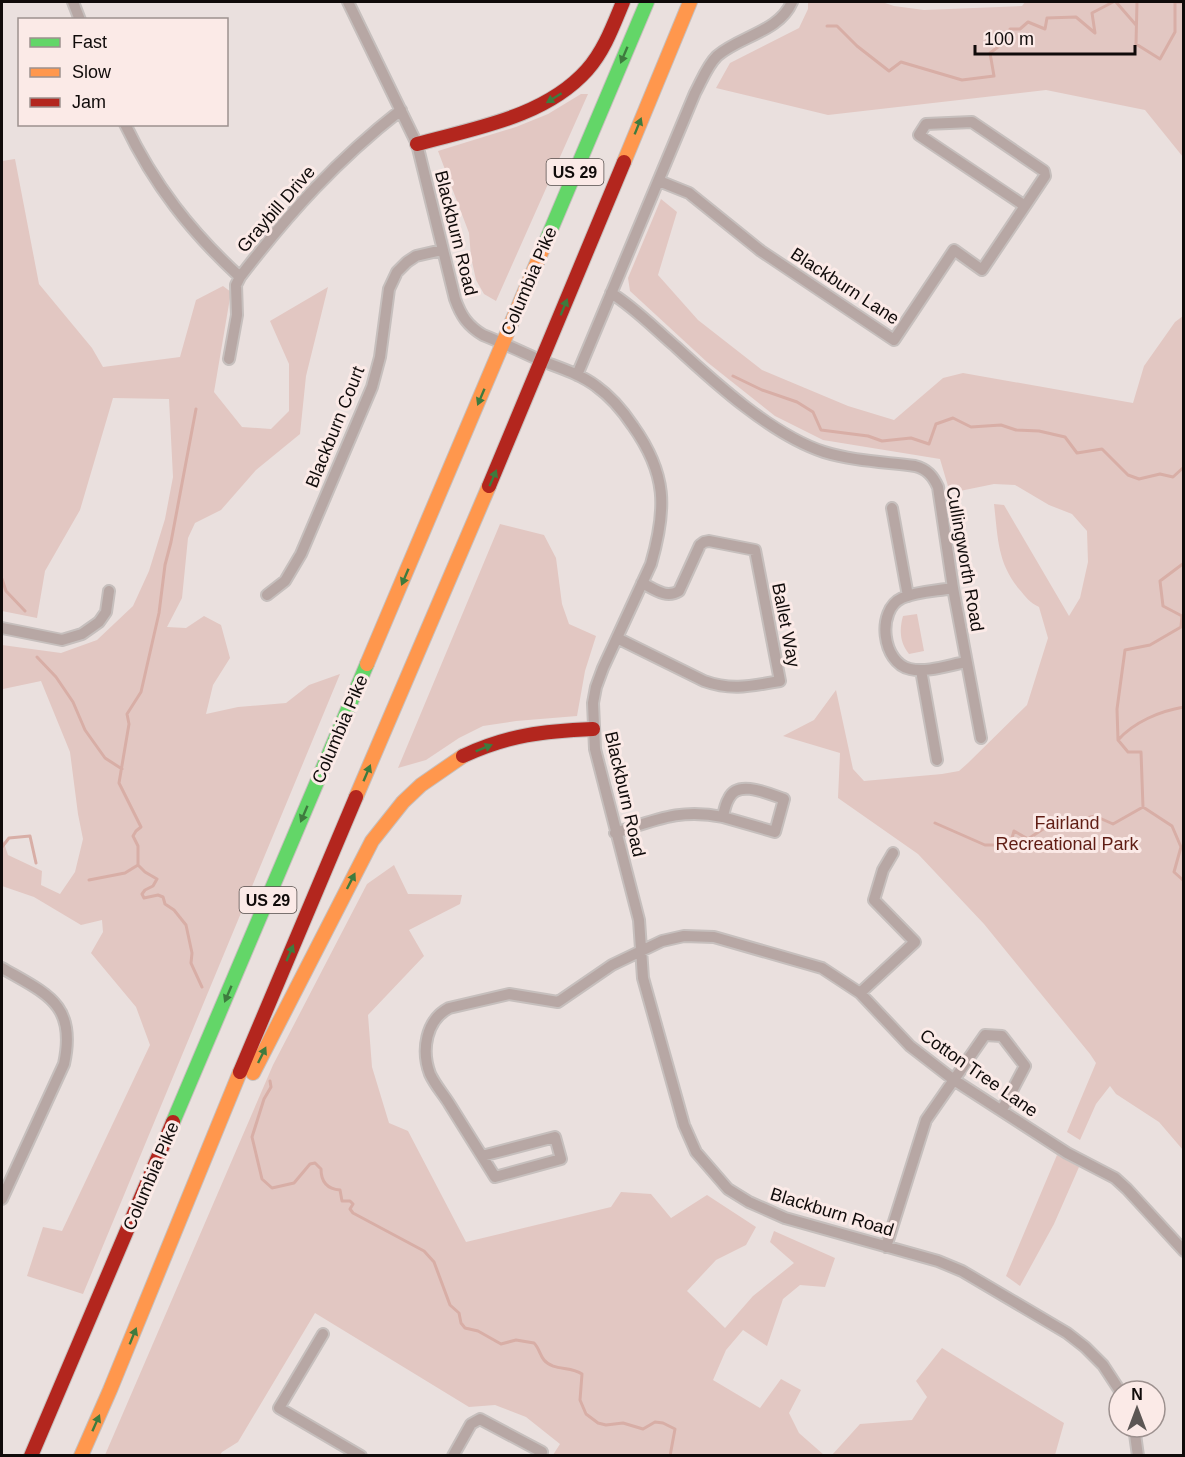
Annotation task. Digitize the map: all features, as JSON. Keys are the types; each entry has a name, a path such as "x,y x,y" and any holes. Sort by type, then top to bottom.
{"main road":[{"path":"417,144 520,114 560,96 577,81 603,49 623,2"},
{"name":"Columbia Pike","path":"31,1455 647,2"},
{"name":"US 29","path":"81,1455 110,1390 255,1035 542,361 690,2"},
{"path":"180,1220 275,1028 372,841 391,812 429,777 450,763 482,748 531,734 593,729"}],"street":[{"path":"72,2 79,18"},
{"name":"Blackburn Road","path":"348,2 417,144 455,299 465,321 471,328 483,335 578,375 595,385 626,415 651,453 658,470 662,509 660,529 651,564 596,687 593,703 593,729 600,774 639,920 643,978 684,1125 696,1152 728,1189 765,1210 784,1218 938,1261 962,1271 1067,1333 1103,1365 1112,1379"},
{"path":"578,375 695,93 715,58 734,44 768,28 788,11 792,2"},
{"name":"Graybill Drive","path":"229,359 237,315 236,285 240,277 275,231 323,178 401,110"},
{"name":"Blackburn Lane","path":"659,181 689,193 761,251 894,340 954,250 982,270 1025,206 1045,176 1044,171 972,122 926,124 919,135 1025,206"},
{"path":"126,126 142,160 176,210 216,256 240,277"},
{"name":"Blackburn Court","path":"267,595 285,581 301,554 372,387 380,357 388,288 397,272 407,262 416,256 442,250"},
{"name":"Cullingworth Road","path":"611,293 632,307 722,388 784,432 825,452 915,466 930,474 938,487 953,588 981,738"},
{"path":"892,508 908,596"},
{"name":"Ballet Way","path":"617,639 718,686 746,687 780,681 755,550 704,542 679,591 673,595 665,594 642,583"},
{"path":"953,588 908,596 896,602 888,614 886,628 888,648 902,667 921,670 966,662"},
{"path":"2,628 62,640 82,634 99,622 106,612 109,591"},
{"path":"921,670 937,760"},
{"path":"615,832 691,812 723,817 776,832 784,799 741,788 729,797 723,817"},
{"path":"860,993 915,942 874,900 883,870 894,853"},
{"name":"Cotton Tree Lane","path":"482,1156 555,1137 561,1159 495,1177 431,1074 427,1051 429,1029 433,1020 440,1013 449,1008 509,994 521,994 558,1002 612,965 662,941 684,936 714,937 822,968 860,993 910,1046 954,1080 1067,1153 1115,1178 1184,1251"},
{"path":"2,968 48,995 58,1005 66,1025 69,1044 64,1064 2,1199"},
{"path":"886,1247 926,1120 985,1035 1002,1036 1025,1066 1002,1110"},
{"path":"323,1334 279,1408 361,1455"},
{"path":"453,1455 471,1424 480,1419 542,1452"},
{"path":"1136,1439 1138,1455"},
{"path":"335,1455 342,1444"}],"green space":[{"path":"808,2 882,2 924,10 1022,6 1025,2 1183,2 1183,157 1145,110 1046,90 828,115 716,88 730,63 799,28 808,9"},
{"path":"581,94 588,94 496,301 484,294 476,280 469,233 438,151 516,127 548,114"},
{"path":"15,159 39,284 92,348 103,367 180,357 196,300 223,286 231,292 214,392 242,427 271,429 289,411 289,364 270,321 328,287 306,376 300,434 256,470 221,510 195,523 188,538 182,598 167,627 186,628 204,616 221,625 230,658 213,685 206,714 238,707 286,703 309,685 340,674 83,1294 27,1276 43,1227 62,1231 150,1045 136,1007 91,953 103,932 102,920 81,925 34,897 2,886 2,837 8,855 42,871 41,885 60,894 75,872 83,839 70,752 41,681 3,689 2,645 61,653 97,640 133,606 149,571 165,519 173,477 169,399 113,398 80,510 45,571 37,618 2,611 2,161"},
{"name":"Fairland Recreational Park","path":"661,199 677,212 658,275 698,320 762,370 848,406 894,420 943,378 963,373 1133,403 1144,366 1175,322 1183,316 1183,1150 1159,1122 1116,1094 1110,1086 1096,1104 1080,1140 1067,1132 1096,1063 1090,1054 984,924 918,854 838,798 840,753 783,736 814,720 836,690 853,769 864,781 959,771 1027,705 1048,638 1039,607 1023,594 1006,569 1000,549 994,504 1004,505 1069,616 1080,598 1088,562 1087,531 1072,514 1049,505 1015,485 994,484 950,493 940,459 823,440 775,416 707,362 630,291 628,278"},
{"path":"500,524 544,535 556,558 562,604 569,624 596,636 585,671 577,716 483,726 459,738 426,760 398,768"},
{"path":"917,614 924,651 909,654 902,641 903,616"},
{"path":"394,865 408,894 462,895 460,904 409,930 424,956 368,1015 372,1067 389,1123 408,1131 466,1242 611,1207 621,1192 651,1194 671,1218 707,1195 756,1227 746,1245 716,1260 687,1291 725,1328 753,1296 794,1263 770,1242 774,1231 835,1258 825,1287 800,1285 783,1299 767,1346 743,1330 726,1350 713,1380 760,1408 781,1379 801,1390 789,1413 799,1433 824,1455 553,1455 560,1444 526,1417 495,1405 469,1407 315,1313 238,1442 220,1455 105,1455 273,1065 367,884"},
{"path":"1057,1155 1079,1167 1054,1224 1020,1286 1006,1276"},
{"path":"942,1348 1064,1423 1055,1455 832,1455 860,1424 912,1420 927,1397 916,1381"}],"waterway":[{"path":"827,26 837,26 857,46 889,71 901,62 962,80 994,76 990,53 1010,38 1010,29 1020,29 1028,22 1045,29 1047,18 1076,17 1095,33 1092,13 1113,2"},
{"path":"1116,2 1136,25"},
{"path":"1137,2 1136,44 1160,59 1175,32 1175,2 1184,2"},
{"path":"733,376 762,390 797,402 813,412 821,430 868,436 882,441 911,438 929,444 936,424 953,418 971,427 1001,425 1016,430 1039,431 1065,437 1077,453 1102,449 1128,475 1139,479 1160,474 1173,477 1184,467"},
{"path":"196,409 165,565 159,613 141,692 127,714 129,724 119,783 141,827 133,836 138,846 138,865 157,879 153,886 142,894 144,898 158,895 163,897 165,904 174,910 186,925 192,953 191,963 202,987"},
{"path":"1143,807 1141,752 1128,752 1118,740 1117,709 1125,650 1150,645 1181,627 1182,616 1163,606 1160,581 1184,563"},
{"path":"2,579 6,591 25,611"},
{"path":"37,657 56,677 73,702 85,730 105,758 122,769"},
{"path":"1118,740 1148,718 1184,707"},
{"path":"935,823 985,845 1010,845 1014,831 1028,839 1043,829 1095,816 1113,824 1143,807 1172,826 1181,847"},
{"path":"2,847 9,838 30,836 36,863"},
{"path":"1184,849 1181,847 1174,872 1184,881"},
{"path":"89,880 125,873 138,865"},
{"path":"270,1081 271,1087 264,1099 252,1137 262,1179 272,1188 294,1183 310,1164 315,1163 321,1169 326,1184 340,1190 342,1201 350,1201 353,1204 350,1209 353,1213 424,1251 434,1262 450,1305 459,1313 461,1323 465,1328 478,1331 501,1344 516,1340 534,1343 543,1358 552,1366 582,1374 580,1400 586,1414 598,1423 606,1425 623,1423 643,1429 655,1422 675,1429 670,1456"}],"traffic: fast":[{"path":"544,246 647,2"},
{"path":"173,1122 367,664"}],"traffic: slow":[{"path":"624,162 690,2"},
{"path":"367,664 544,246"},
{"path":"356,797 489,486"},
{"path":"253,1073 372,841 403,802 421,785 463,756"},
{"path":"81,1456 240,1072"}],"traffic: jam":[{"path":"417,144 508,119 551,99 570,86 587,70 598,55 623,2"},
{"path":"489,486 624,162"},
{"path":"463,756 495,743 527,735 593,729"},
{"path":"240,1072 356,797"},
{"path":"31,1456 173,1122"}]}
